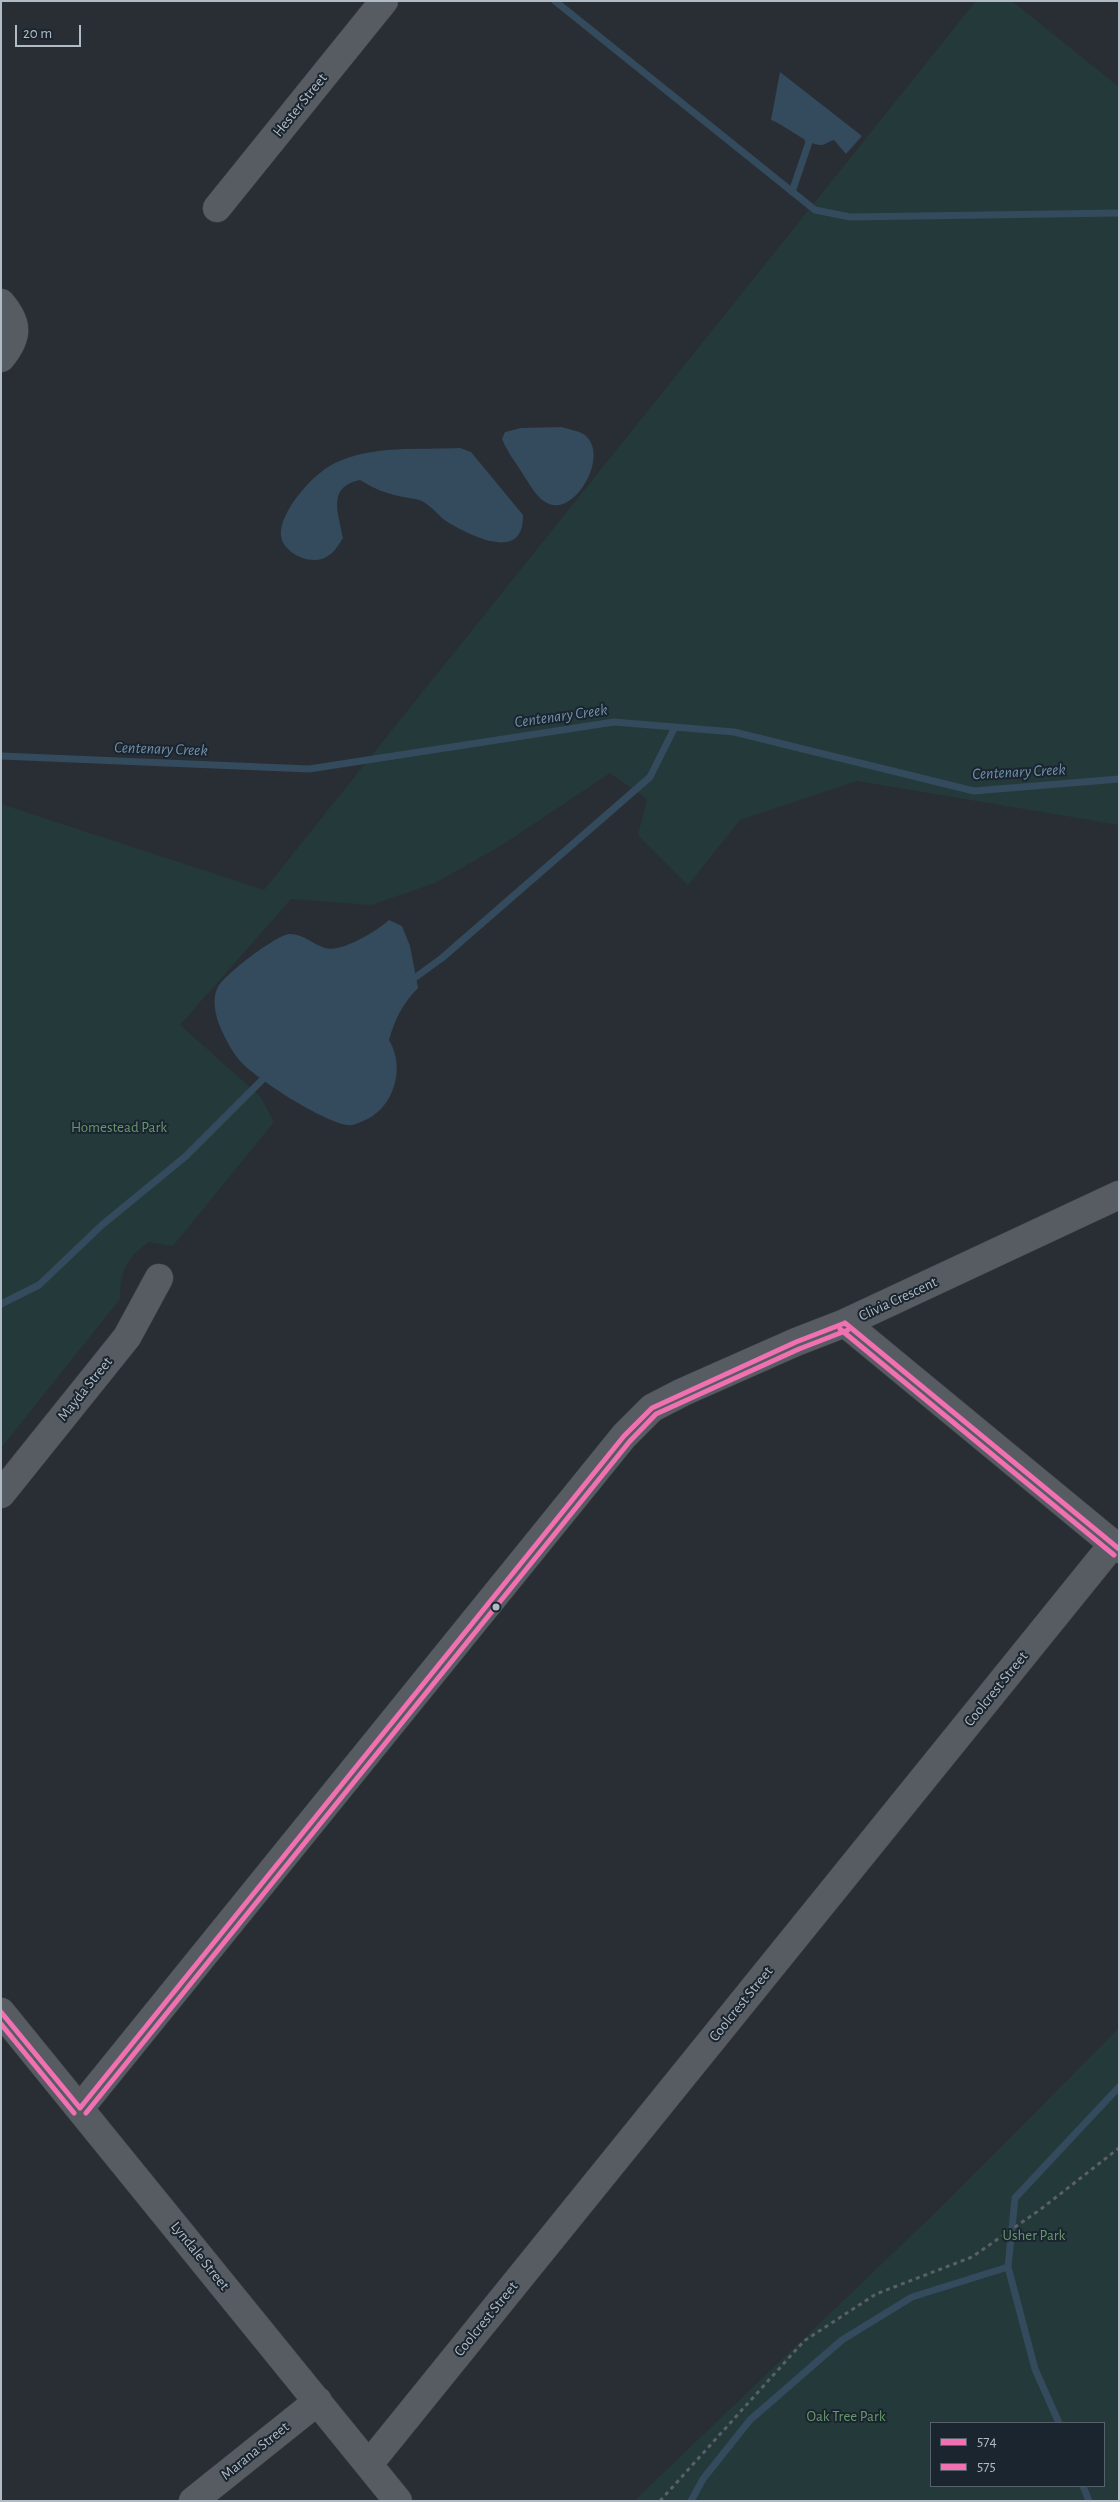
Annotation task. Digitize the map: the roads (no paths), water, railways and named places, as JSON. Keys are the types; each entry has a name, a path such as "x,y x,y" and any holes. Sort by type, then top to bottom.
{"street":[{"name":"Hester Street","path":"217,208 383,2"},
{"path":"1,303 9,312 15,328 12,345 1,358"},
{"name":"Clivia Crescent","path":"80,2108 624,1436 652,1408 796,1342 845,1323 1119,1195"},
{"name":"Mayda Street","path":"1,1494 127,1337 159,1278"},
{"path":"845,1323 1116,1546"},
{"name":"Coolcrest Street","path":"368,2463 378,2454 1116,1546"},
{"name":"Lyndale Street","path":"1,2012 398,2501"},
{"name":"Marana Street","path":"193,2501 318,2401"}],"water":[{"path":"780,72 862,136 846,154 834,140 822,145 817,144 804,139 771,120"},
{"path":"561,427 584,434 592,445 594,457 586,482 578,493 569,501 559,505 549,504 538,496 509,453 502,439 505,432 521,428"},
{"path":"460,448 471,452 523,515 521,530 515,538 506,542 483,539 449,523 422,501 383,492 360,480 342,489 339,495 337,503 343,538 332,553 322,559 308,559 294,554 284,544 281,537 283,521 294,501 318,474 335,463 365,453 380,451"},
{"path":"389,920 402,926 410,946 418,988 400,1012 389,1040 394,1051 396,1075 389,1097 383,1107 374,1115 356,1124 348,1125 324,1117 292,1100 262,1080 242,1063 230,1047 220,1026 215,1009 216,992 222,981 240,965 283,936 295,934 320,946 332,949 358,940"}],"waterway":[{"path":"555,1 815,210 850,217 1119,213"},
{"path":"792,192 809,142 806,134"},
{"name":"Centenary Creek","path":"1,756 309,769 614,722 734,732 974,791 1119,779"},
{"path":"409,982 442,958 650,777 675,727"},
{"path":"1,1304 39,1285 102,1225 186,1156 268,1074"},
{"path":"1059,2422 1035,2369 1008,2267 1015,2198 1119,2087"},
{"path":"691,2501 703,2479 750,2420 842,2340 912,2297 1008,2267"},
{"path":"1083,2487 1089,2501"}],"park label":[{"name":"Homestead Park","path":"119,1127"},
{"name":"Usher Park","path":"1034,2235"},
{"name":"Oak Tree Park","path":"846,2416"}]}
